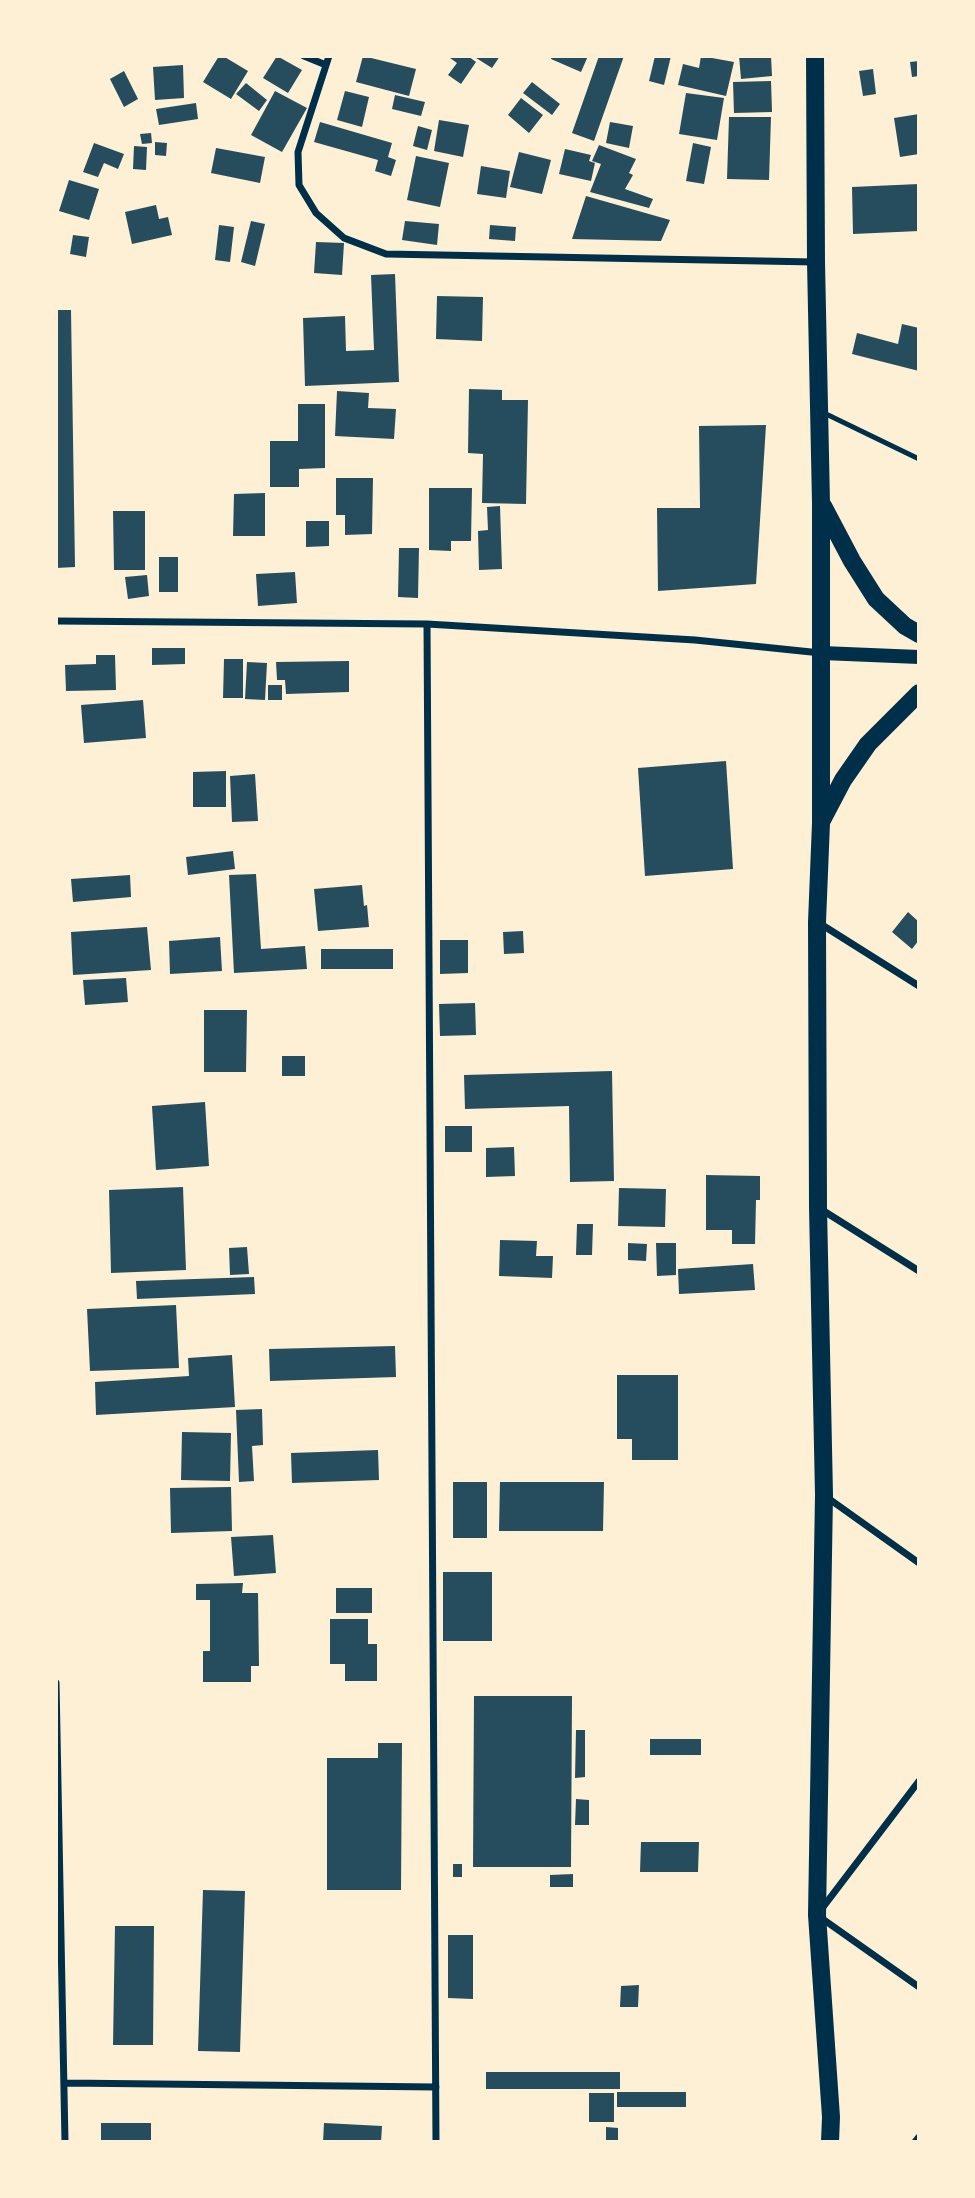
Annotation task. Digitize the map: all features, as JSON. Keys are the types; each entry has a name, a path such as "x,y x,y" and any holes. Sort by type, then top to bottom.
{"main road":[{"path":"815,56 821,503 821,823 817,922 818,1207 824,1496 817,1915 831,2117 830,2142"},
{"path":"821,503 876,599 905,626 919,634"},
{"path":"821,653 919,657"},
{"path":"821,823 843,780 868,744 919,693"}],"street":[{"path":"304,56 326,65"},
{"path":"329,56 298,152 299,186 316,213 344,238 386,254 816,262"},
{"path":"56,621 427,624 695,640 821,653"},
{"path":"427,624 436,2142"},
{"path":"817,922 919,986"},
{"path":"818,1207 919,1271"},
{"path":"824,1496 919,1563"},
{"path":"56,1683 65,2142"},
{"path":"919,1781 817,1915 919,1987"},
{"path":"65,2083 436,2087"},
{"path":"915,2142 919,2137"}],"lane":[{"path":"819,410 919,458"}],"building":[{"path":"219,56 248,71 231,99 203,82"},
{"path":"277,56 302,70 288,93 263,78"},
{"path":"363,56 416,69 409,96 356,82"},
{"path":"451,56 468,56 476,62 461,84 448,75 457,63"},
{"path":"473,56 500,56 492,68"},
{"path":"552,56 588,56 581,72 551,59"},
{"path":"599,56 624,56 594,141 572,133"},
{"path":"655,56 671,56 664,85 649,81"},
{"path":"701,56 734,62 726,96 678,85 683,64 699,68"},
{"path":"739,56 771,56 772,76 741,79"},
{"path":"919,61 919,76 912,77 910,62"},
{"path":"183,65 184,98 155,100 153,67"},
{"path":"873,69 876,94 863,96 859,71"},
{"path":"124,71 138,99 124,107 110,79"},
{"path":"771,81 772,112 734,113 733,82"},
{"path":"532,82 560,104 552,115 523,93"},
{"path":"246,83 267,100 259,111 236,94"},
{"path":"275,91 307,108 282,152 251,135"},
{"path":"345,91 369,97 362,127 337,120"},
{"path":"686,93 724,98 717,140 679,134"},
{"path":"395,95 425,102 421,116 392,109"},
{"path":"521,98 543,115 529,133 508,115"},
{"path":"196,103 198,119 159,125 156,109"},
{"path":"919,114 919,154 900,157 894,118"},
{"path":"729,117 771,117 769,180 727,179"},
{"path":"439,120 469,125 463,157 434,151"},
{"path":"320,122 392,143 388,157 396,160 391,176 375,171 378,160 314,142"},
{"path":"610,122 633,126 629,148 606,143"},
{"path":"418,126 432,130 427,150 413,146"},
{"path":"151,133 152,143 142,144 140,134"},
{"path":"155,142 167,143 166,156 155,155"},
{"path":"94,143 124,154 118,169 104,163 98,177 83,172"},
{"path":"693,143 711,147 704,184 686,181"},
{"path":"599,145 636,159 629,173 633,175 625,189 653,199 649,208 590,192 601,164 592,161"},
{"path":"134,146 147,147 146,170 133,169"},
{"path":"216,148 265,157 260,183 211,173"},
{"path":"565,149 591,155 589,161 595,163 591,181 559,174"},
{"path":"519,152 551,160 542,194 510,187"},
{"path":"416,156 449,163 440,207 407,200"},
{"path":"481,166 510,171 506,198 477,194"},
{"path":"69,180 99,189 89,220 59,211"},
{"path":"919,184 919,231 853,234 852,187"},
{"path":"586,196 670,220 661,241 572,239"},
{"path":"156,205 159,219 168,217 172,235 132,244 125,212"},
{"path":"251,221 265,224 255,266 241,262"},
{"path":"405,221 439,224 437,245 402,240"},
{"path":"219,225 234,227 230,262 215,260"},
{"path":"490,225 516,227 515,241 489,239"},
{"path":"73,235 89,237 86,257 70,254"},
{"path":"316,242 344,243 342,275 314,273"},
{"path":"395,274 399,382 305,386 303,318 345,316 346,351 374,350 371,275"},
{"path":"437,296 483,297 482,341 436,339"},
{"path":"56,310 71,310 75,567 56,568"},
{"path":"902,324 919,328 919,371 852,354 857,333 898,344"},
{"path":"469,389 502,390 502,400 528,400 526,504 482,503 483,454 468,453"},
{"path":"337,391 369,393 368,408 396,409 394,439 335,436"},
{"path":"298,404 325,404 325,468 299,469 299,487 270,487 270,441 298,441"},
{"path":"766,425 756,584 658,591 657,508 700,508 699,426"},
{"path":"336,478 373,478 372,534 345,535 345,515 336,515"},
{"path":"429,488 472,488 471,541 451,541 451,551 429,550"},
{"path":"265,493 265,536 233,536 234,494"},
{"path":"500,506 502,569 479,570 478,531 488,530 487,507"},
{"path":"113,511 145,511 145,570 114,570"},
{"path":"306,521 329,521 329,546 306,547"},
{"path":"399,548 419,548 418,598 398,597"},
{"path":"159,557 178,557 178,592 159,592"},
{"path":"295,572 297,603 258,606 256,574"},
{"path":"147,575 149,596 128,599 125,577"},
{"path":"152,648 185,648 185,664 152,665"},
{"path":"96,655 115,655 116,690 66,691 65,665 96,664"},
{"path":"224,659 243,659 243,698 223,698"},
{"path":"349,661 349,692 286,694 285,680 277,680 276,662"},
{"path":"247,662 267,663 265,700 245,699"},
{"path":"268,685 282,685 282,700 268,700"},
{"path":"143,700 146,738 84,743 81,705"},
{"path":"726,761 733,869 645,876 638,768"},
{"path":"226,771 226,807 193,807 193,772"},
{"path":"255,774 258,821 232,822 230,776"},
{"path":"233,851 235,869 188,875 186,857"},
{"path":"256,874 261,949 305,946 307,969 234,973 229,875"},
{"path":"130,875 131,897 73,902 71,879"},
{"path":"362,885 369,927 318,931 314,889"},
{"path":"908,912 919,922 919,940 912,949 892,932"},
{"path":"147,927 151,970 73,975 71,932"},
{"path":"523,931 524,953 504,954 503,932"},
{"path":"220,937 222,971 170,974 169,941"},
{"path":"440,940 468,940 468,973 440,974"},
{"path":"321,949 393,949 393,969 321,969"},
{"path":"126,978 128,1002 85,1005 83,980"},
{"path":"475,1003 476,1035 440,1036 439,1004"},
{"path":"204,1010 247,1010 246,1072 204,1072"},
{"path":"282,1056 305,1056 305,1076 282,1076"},
{"path":"612,1071 614,1181 570,1182 569,1106 465,1109 464,1075"},
{"path":"205,1102 209,1166 156,1170 152,1106"},
{"path":"445,1126 472,1126 472,1152 445,1152"},
{"path":"514,1147 515,1176 486,1177 486,1148"},
{"path":"706,1175 760,1176 760,1200 756,1200 755,1244 732,1244 732,1230 706,1230"},
{"path":"183,1187 186,1270 111,1273 109,1190"},
{"path":"619,1188 666,1189 665,1227 618,1226"},
{"path":"577,1224 593,1224 592,1255 576,1255"},
{"path":"500,1240 537,1241 536,1256 553,1256 552,1278 499,1276"},
{"path":"628,1243 647,1244 646,1261 628,1260"},
{"path":"656,1243 676,1243 676,1275 657,1276"},
{"path":"247,1247 249,1274 230,1275 229,1248"},
{"path":"753,1264 755,1290 679,1294 678,1269"},
{"path":"254,1277 255,1294 137,1299 136,1281"},
{"path":"176,1305 179,1368 90,1371 87,1309"},
{"path":"395,1346 396,1377 270,1381 269,1349"},
{"path":"232,1355 235,1407 96,1415 95,1382 189,1376 188,1358"},
{"path":"617,1375 678,1375 678,1460 632,1460 632,1439 617,1439"},
{"path":"262,1409 263,1445 252,1446 254,1481 239,1482 236,1410"},
{"path":"182,1432 231,1433 230,1481 181,1480"},
{"path":"378,1450 379,1480 292,1483 291,1453"},
{"path":"453,1482 487,1482 487,1538 453,1538"},
{"path":"500,1482 604,1482 603,1531 499,1531"},
{"path":"231,1487 232,1531 171,1533 170,1488"},
{"path":"273,1535 276,1573 234,1576 231,1537"},
{"path":"443,1572 492,1572 492,1641 443,1641"},
{"path":"243,1583 242,1593 258,1593 259,1666 251,1666 251,1682 203,1682 203,1651 210,1651 210,1600 196,1600 196,1584"},
{"path":"336,1588 372,1588 372,1613 336,1613"},
{"path":"330,1619 368,1619 368,1644 377,1644 377,1681 345,1681 345,1664 330,1664"},
{"path":"474,1696 572,1696 571,1867 473,1867"},
{"path":"576,1730 585,1730 585,1777 575,1778"},
{"path":"650,1739 701,1739 701,1755 650,1755"},
{"path":"378,1743 402,1743 401,1890 327,1890 327,1758 378,1758"},
{"path":"576,1799 589,1800 589,1825 575,1825"},
{"path":"641,1842 699,1842 698,1872 640,1872"},
{"path":"453,1864 462,1864 462,1877 453,1877"},
{"path":"573,1874 573,1887 550,1887 550,1875"},
{"path":"203,1890 245,1891 240,2052 198,2051"},
{"path":"115,1926 154,1926 153,2045 113,2045"},
{"path":"448,1935 473,1935 473,1999 448,1998"},
{"path":"639,1985 638,2007 620,2007 621,1986"},
{"path":"486,2072 620,2072 620,2089 486,2089"},
{"path":"617,2092 686,2092 686,2107 617,2107"},
{"path":"589,2093 614,2093 614,2122 589,2122"},
{"path":"101,2123 151,2123 151,2142 101,2142"},
{"path":"324,2123 382,2126 381,2142 323,2142"},
{"path":"606,2127 618,2128 618,2142 606,2142"}]}
